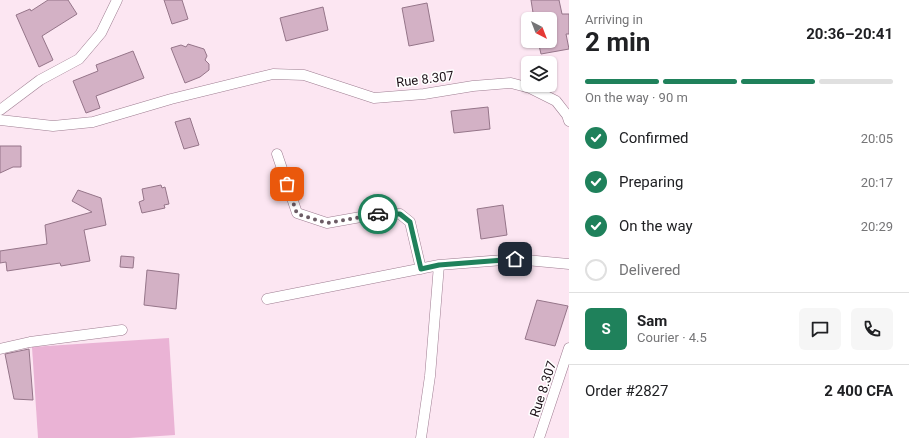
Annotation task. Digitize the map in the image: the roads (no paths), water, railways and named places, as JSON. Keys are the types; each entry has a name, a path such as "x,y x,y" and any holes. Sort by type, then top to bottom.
{"street":[{"path":"0,110 40,80 79,59 101,33 117,0"},
{"name":"Rue 8.307","path":"0,120 52,126 93,122 171,99 273,74 304,75 374,98 424,94 473,86 511,83 530,88 556,101 568,117"},
{"path":"277,154 297,214 327,223 383,213 400,214 410,222 421,269"},
{"path":"267,299 439,265 515,259 569,264"},
{"path":"421,438 430,376 439,265"},
{"path":"0,349 30,342 122,330"},
{"name":"Rue 8.307","path":"539,438 569,348"}]}
